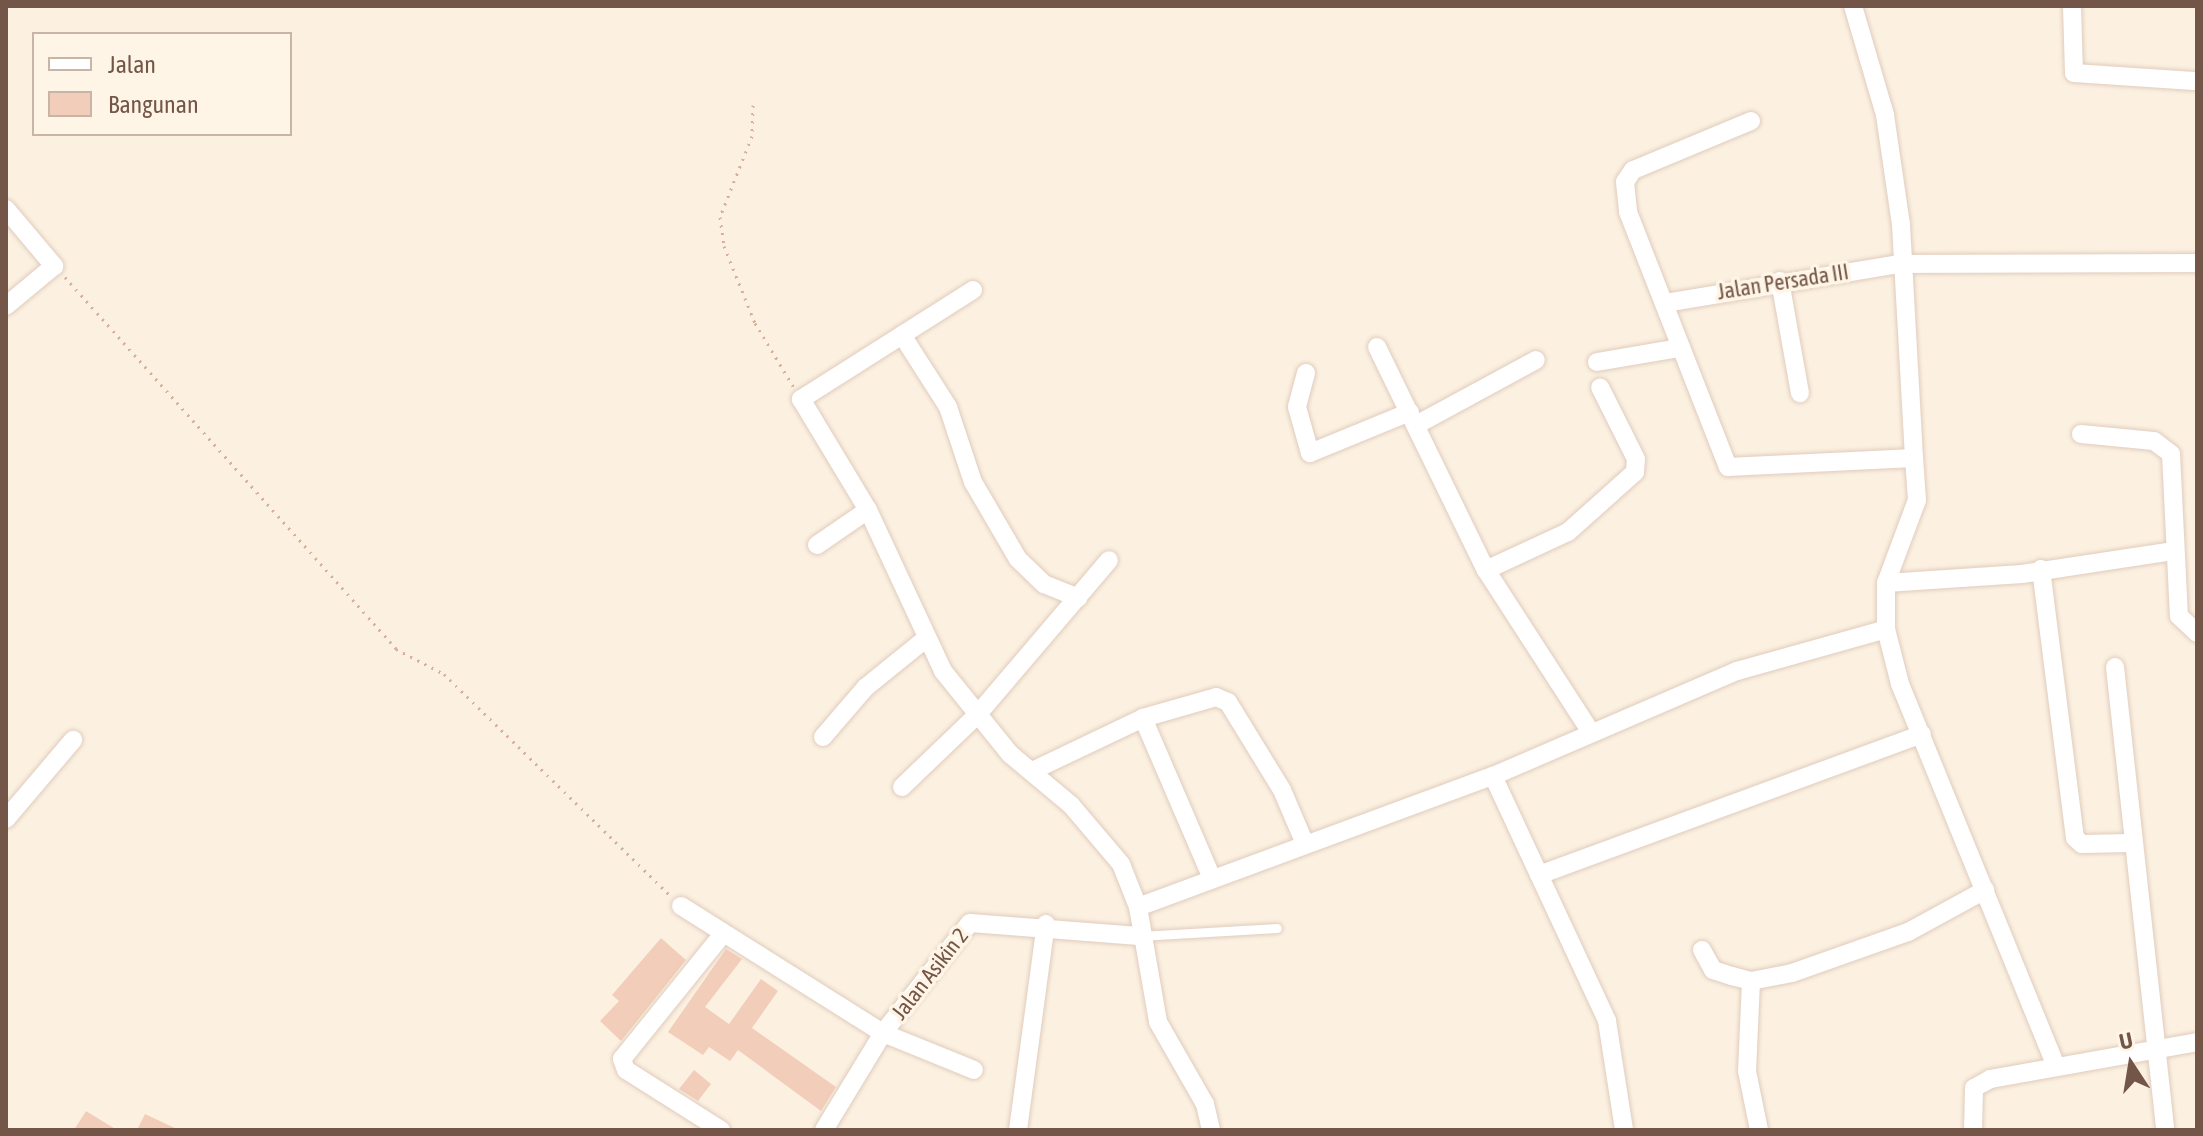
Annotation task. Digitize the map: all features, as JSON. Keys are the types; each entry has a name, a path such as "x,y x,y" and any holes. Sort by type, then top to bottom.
{"street":[{"path":"1853,6 1885,115 1900,264 1917,500 1886,583 1886,629 1922,734 2055,1063"},
{"path":"2072,6 2074,73 2194,81"},
{"path":"1751,121 1633,170 1625,182 1628,212 1728,467 1914,458"},
{"path":"6,209 54,266 6,306"},
{"name":"Jalan Persada III","path":"1666,303 1780,281 1900,264 2197,263"},
{"path":"1780,281 1800,393"},
{"path":"973,290 801,399 868,510 924,640 978,714 1121,864 1138,907 1140,936 1158,1022 1205,1104 1211,1130"},
{"path":"902,335 948,407 973,482 1018,559 1044,584 1078,598"},
{"path":"1377,347 1486,570 1591,732"},
{"path":"1597,362 1680,348"},
{"path":"1306,373 1297,407 1310,453 1414,418 1536,360"},
{"path":"1486,570 1568,532 1635,472 1636,459 1600,387"},
{"path":"2081,434 2154,441 2171,454 2179,616 2197,633"},
{"path":"817,545 868,510"},
{"path":"1886,583 2041,569 2174,551"},
{"path":"902,787 978,714 1109,560"},
{"path":"2041,569 2075,838 2131,843"},
{"path":"1138,907 1493,776 1737,671 1886,629"},
{"path":"823,737 866,687 924,640"},
{"path":"2115,667 2131,843 2158,1048 2165,1130"},
{"path":"1032,771 1143,718 1203,698 1228,702 1305,844"},
{"path":"1143,718 1212,878"},
{"path":"1539,875 1922,734"},
{"path":"6,819 73,740"},
{"path":"1493,776 1607,1021 1624,1130"},
{"path":"1702,950 1713,970 1751,981 1908,932 1985,890"},
{"path":"681,906 883,1033 974,1070"},
{"name":"Jalan Asikin 2","path":"824,1130 883,1033 957,931 987,919 1140,936"},
{"path":"1018,1130 1046,924"},
{"path":"721,1130 626,1070 622,1059 723,934"},
{"path":"1751,981 1747,1071 1759,1130"},
{"path":"1973,1130 1974,1088 2055,1063 2197,1042"}],"lane":[{"path":"1140,936 1277,928"}],"path":[{"path":"753,105 752,136 720,217 724,246 755,323 801,399"},
{"path":"54,266 396,649 444,674 681,906"}],"building":[{"path":"661,938 686,960 621,1041 600,1021 619,1001 612,995"},
{"path":"726,949 742,959 705,1007 729,1024 761,979 778,991 752,1028 836,1087 821,1111 738,1050 730,1061 709,1047 703,1055 668,1032"},
{"path":"694,1070 711,1084 698,1101 679,1089"},
{"path":"86,1111 117,1130 74,1130"},
{"path":"145,1114 179,1130 137,1130"}]}
